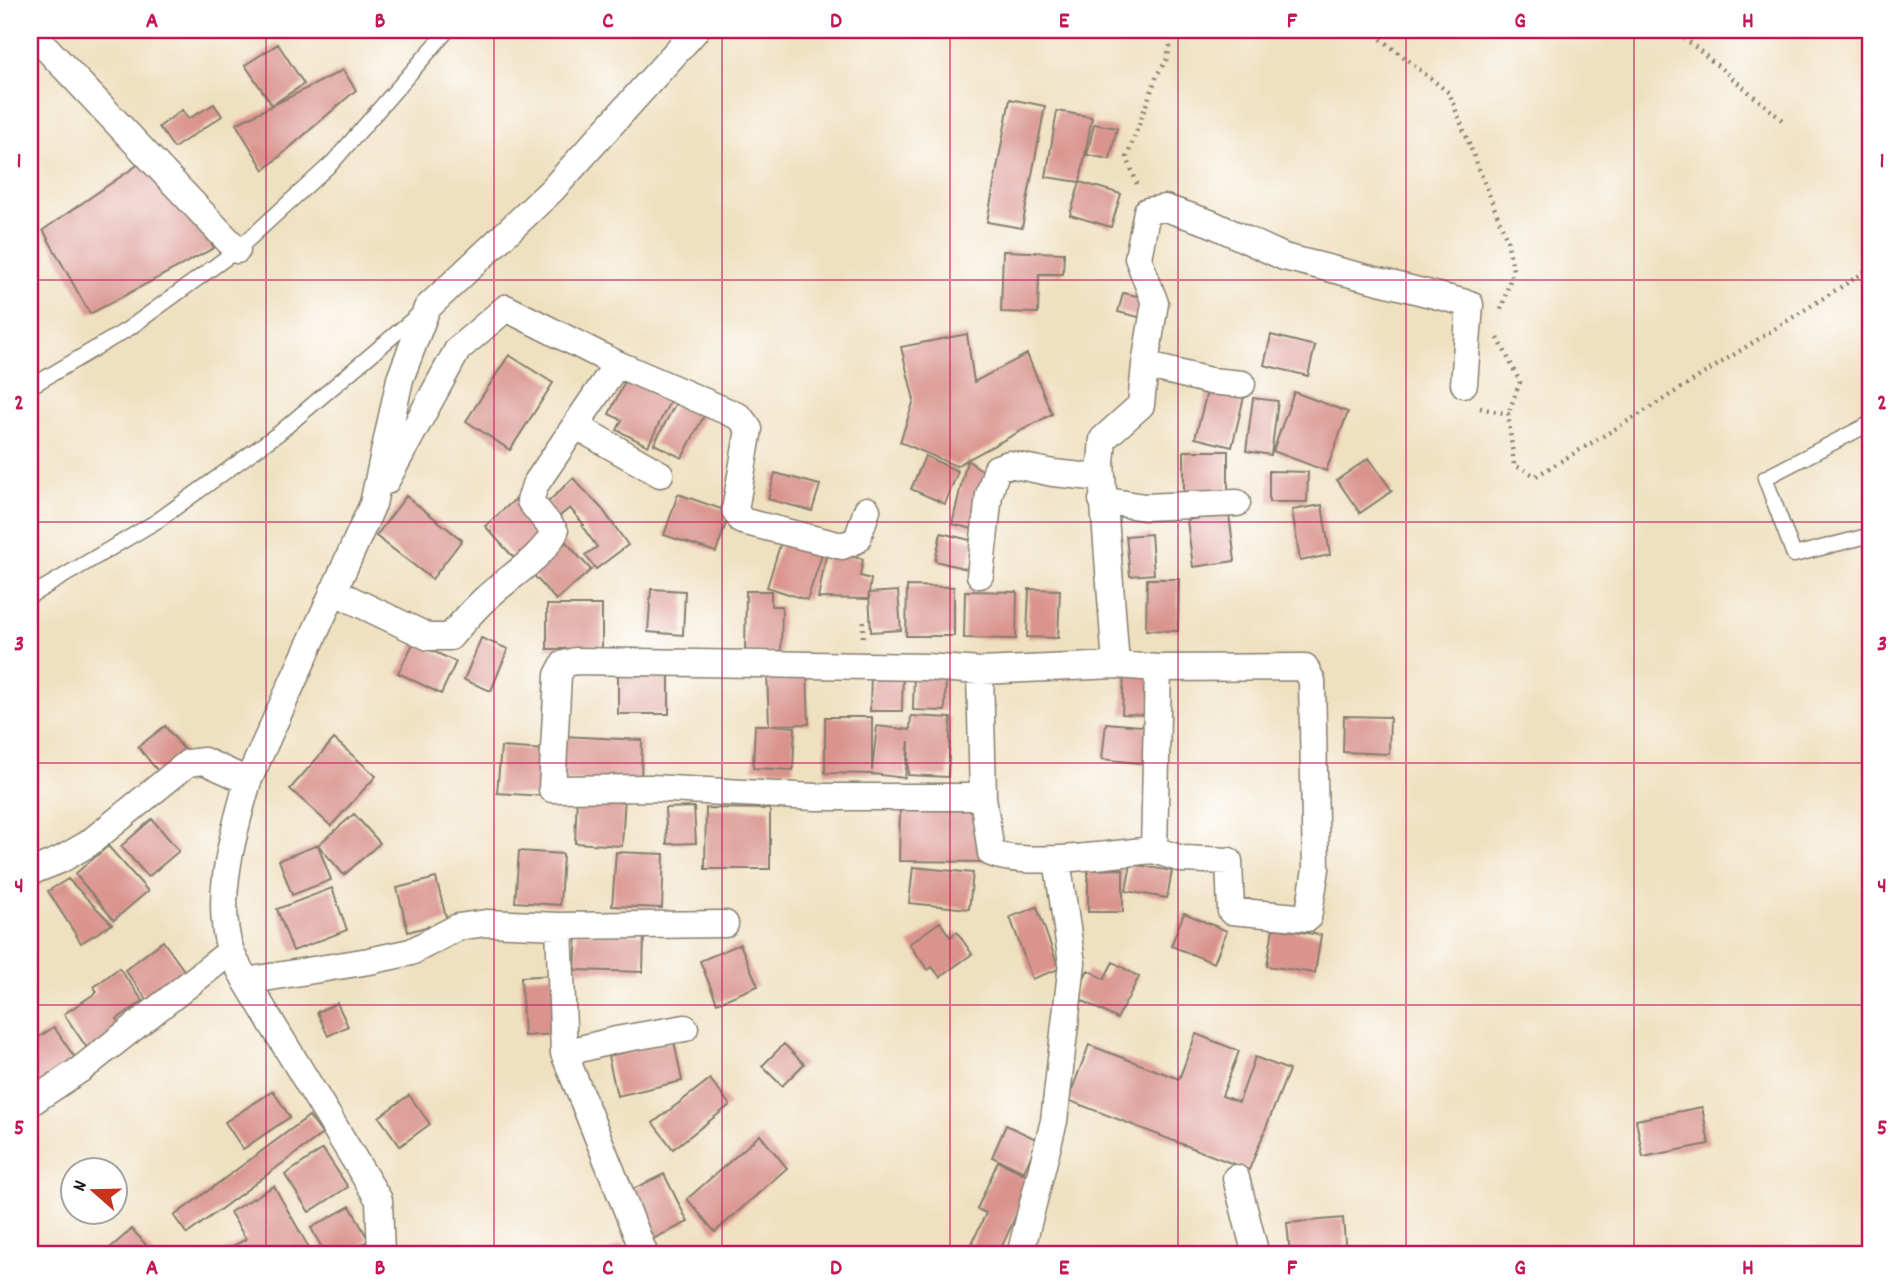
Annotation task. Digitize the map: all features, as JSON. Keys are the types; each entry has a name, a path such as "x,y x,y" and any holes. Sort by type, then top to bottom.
{"street":[{"path":"373,504 400,379 427,308 552,190 696,30"},
{"path":"32,32 237,250"},
{"path":"1116,665 1102,489 1103,439 1141,405 1155,303 1138,258 1147,211 1165,208 1210,223 1284,257 1470,304 1464,384"},
{"path":"381,1255 379,1200 246,981 231,951 225,915 226,866 248,781 373,504 457,349 506,308 617,364 740,417 749,429 735,510 742,521 842,546 857,540 867,510"},
{"path":"333,592 429,637 450,637 483,601 551,541 555,531 530,501 535,485 617,364"},
{"path":"1145,365 1210,381 1242,384"},
{"path":"576,426 660,474"},
{"path":"980,575 989,495 997,468 1009,464 1053,473 1144,506 1237,503"},
{"path":"980,671 984,797 991,853 1003,859 1056,859 1154,850 1182,859 1229,861 1231,911 1308,918 1316,869 1312,681 1305,667 1158,668 1116,665 980,671 926,667 575,662 564,664 558,675 552,789 651,788 815,797 984,797"},
{"path":"1154,850 1158,668"},
{"path":"30,873 88,844 188,763 204,761 248,781"},
{"path":"1020,1255 1054,1121 1072,964 1056,859"},
{"path":"246,981 411,952 458,927 486,923 559,926 725,924"},
{"path":"559,926 564,1053 645,1255"},
{"path":"30,1103 82,1069 231,951"},
{"path":"564,1053 616,1040 685,1028"},
{"path":"1236,1178 1256,1255"}],"lane":[{"path":"30,387 128,329 237,250 333,162 448,30"},
{"path":"30,596 157,521 268,441 427,308"},
{"path":"1871,423 1765,478 1794,555 1871,535"}],"path":[{"path":"1147,211 1128,157 1153,86 1167,59 1174,30"},
{"path":"1370,30 1449,93 1507,240 1513,270 1498,319"},
{"path":"1672,30 1782,120"},
{"path":"1495,331 1520,382 1508,414 1514,465 1536,476 1640,414 1871,268"},
{"path":"1464,384 1460,403 1508,414"}],"building":[{"path":"278,44 304,84 272,105 245,65"},
{"path":"343,70 356,90 264,170 236,124"},
{"path":"1010,99 1045,106 1022,228 987,222"},
{"path":"214,104 222,116 174,148 159,127 182,110 188,119"},
{"path":"1057,111 1092,117 1080,182 1046,177"},
{"path":"1094,124 1117,128 1110,159 1087,155"},
{"path":"142,162 180,196 214,248 90,314 43,230"},
{"path":"1080,182 1121,194 1111,227 1070,215"},
{"path":"1003,251 1064,253 1063,274 1039,274 1038,313 1001,312"},
{"path":"1123,293 1147,298 1143,318 1118,312"},
{"path":"967,334 974,382 1027,354 1052,414 956,466 900,442 914,400 901,347"},
{"path":"1271,335 1315,346 1308,376 1264,365"},
{"path":"509,355 553,383 510,450 466,421"},
{"path":"629,373 673,395 648,446 617,430 622,420 609,414"},
{"path":"1208,388 1244,397 1232,447 1195,438"},
{"path":"1294,392 1348,412 1326,471 1273,451"},
{"path":"679,397 706,412 682,458 654,444"},
{"path":"1253,398 1278,401 1271,455 1246,451"},
{"path":"1184,451 1228,451 1228,493 1184,493"},
{"path":"925,456 958,471 945,504 911,489"},
{"path":"1369,458 1392,491 1360,513 1337,480"},
{"path":"967,460 986,473 973,529 952,524"},
{"path":"1269,471 1308,472 1307,502 1269,502"},
{"path":"775,473 820,485 812,511 768,499"},
{"path":"573,478 603,510 628,545 596,569 585,555 597,547 582,526 584,525 570,508 557,518 546,504"},
{"path":"678,494 730,512 716,552 664,535"},
{"path":"406,496 462,540 432,579 376,536"},
{"path":"519,496 545,533 515,559 485,526"},
{"path":"1322,505 1330,555 1300,561 1292,510"},
{"path":"1229,514 1235,561 1193,567 1187,520"},
{"path":"941,533 974,541 967,569 935,561"},
{"path":"1151,534 1154,574 1130,576 1126,536"},
{"path":"566,542 591,570 556,600 531,572"},
{"path":"781,542 822,555 807,600 767,587"},
{"path":"827,551 863,559 860,576 871,579 868,599 818,598"},
{"path":"1147,579 1179,579 1178,631 1146,630"},
{"path":"907,586 954,587 954,636 906,636"},
{"path":"651,589 685,591 683,635 648,632"},
{"path":"1029,589 1060,590 1058,638 1027,637"},
{"path":"746,591 771,591 771,606 782,606 781,654 745,653"},
{"path":"898,591 901,630 871,632 869,593"},
{"path":"965,591 1017,592 1016,639 964,638"},
{"path":"547,605 602,605 602,649 547,649"},
{"path":"481,638 508,649 491,691 464,680"},
{"path":"414,642 456,662 441,694 398,673"},
{"path":"807,669 809,724 772,725 795,727 793,770 753,768 755,725 769,725 767,672"},
{"path":"618,671 669,671 669,714 618,714"},
{"path":"871,671 903,671 902,711 870,711"},
{"path":"914,672 946,673 945,711 913,710"},
{"path":"1124,673 1153,675 1150,715 1122,714"},
{"path":"911,716 951,718 948,777 908,775 909,741 905,778 825,773 825,717 872,717 872,771 877,726 910,730"},
{"path":"1344,716 1390,717 1389,754 1343,752"},
{"path":"1106,723 1152,727 1148,764 1102,759"},
{"path":"165,726 186,752 162,776 138,747"},
{"path":"562,736 642,740 641,784 562,780"},
{"path":"334,739 376,776 331,826 290,789"},
{"path":"501,747 546,750 543,796 497,793"},
{"path":"577,793 625,795 622,846 575,843"},
{"path":"694,807 696,843 667,844 665,808"},
{"path":"706,808 770,809 770,869 705,869"},
{"path":"900,808 986,810 985,862 899,861"},
{"path":"354,814 380,843 344,875 318,845"},
{"path":"152,819 179,851 148,877 121,846"},
{"path":"318,845 331,880 292,895 279,860"},
{"path":"108,846 148,891 114,920 75,874"},
{"path":"519,851 563,854 560,905 515,902"},
{"path":"616,852 664,854 662,908 612,906"},
{"path":"1131,864 1172,871 1167,898 1126,891"},
{"path":"913,867 973,873 969,909 909,903"},
{"path":"1123,869 1123,912 1088,912 1088,870"},
{"path":"436,878 447,921 408,932 397,888"},
{"path":"68,879 112,924 81,943 48,891"},
{"path":"332,888 347,930 293,951 277,909"},
{"path":"1037,907 1059,969 1032,979 1010,917"},
{"path":"1184,913 1227,931 1214,963 1171,946"},
{"path":"940,922 950,937 957,932 972,954 940,977 932,967 928,970 909,944"},
{"path":"1273,928 1321,935 1315,973 1267,966"},
{"path":"577,932 644,934 643,972 575,970"},
{"path":"163,941 188,976 150,1004 125,970"},
{"path":"740,944 758,986 717,1003 700,961"},
{"path":"1113,962 1139,977 1117,1019 1074,996 1088,970 1104,979"},
{"path":"119,968 143,1001 117,1019 123,1028 89,1051 64,1014 97,992 94,987"},
{"path":"555,975 557,1034 524,1036 521,977"},
{"path":"337,1003 348,1026 328,1036 317,1012"},
{"path":"54,1027 77,1061 30,1092 30,1043"},
{"path":"1196,1034 1239,1051 1222,1096 1239,1102 1255,1057 1289,1070 1249,1170 1068,1100 1089,1045 1179,1079"},
{"path":"674,1041 682,1081 617,1096 608,1056"},
{"path":"784,1044 804,1064 782,1086 762,1066"},
{"path":"710,1079 730,1105 673,1149 653,1123"},
{"path":"273,1091 290,1117 243,1149 225,1122"},
{"path":"409,1095 430,1124 400,1146 379,1117"},
{"path":"1702,1107 1709,1144 1643,1157 1636,1120"},
{"path":"309,1116 322,1134 187,1234 174,1216"},
{"path":"1006,1125 1038,1140 1024,1172 992,1157"},
{"path":"760,1135 787,1168 715,1232 687,1199"},
{"path":"323,1149 348,1187 309,1212 285,1175"},
{"path":"998,1161 1033,1178 998,1255 976,1255 968,1252 986,1213 977,1209"},
{"path":"664,1174 688,1222 653,1239 629,1191"},
{"path":"274,1186 313,1255 217,1255 246,1239 230,1212"},
{"path":"350,1206 369,1241 360,1245 366,1255 326,1255 311,1228"},
{"path":"1343,1218 1346,1255 1290,1255 1287,1223"},
{"path":"132,1229 155,1255 102,1255"},
{"path":"621,1244 628,1255 601,1255"}]}
